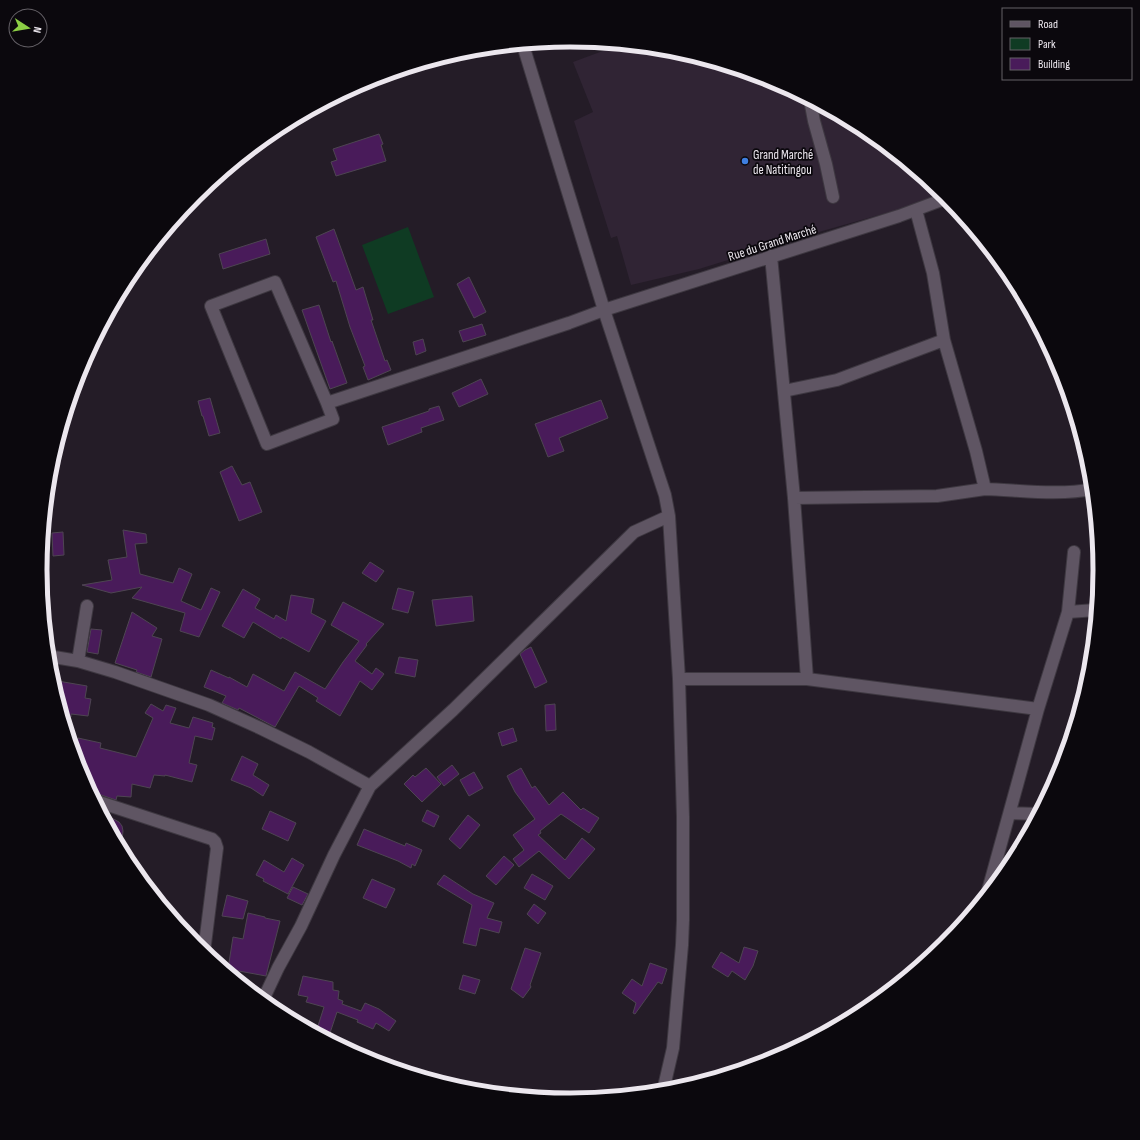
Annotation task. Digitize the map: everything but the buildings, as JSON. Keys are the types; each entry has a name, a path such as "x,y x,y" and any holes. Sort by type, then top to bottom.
{"street":[{"path":"524,49 604,310 665,495 669,516 679,679 683,816 682,939 673,1048 665,1084"},
{"path":"811,106 833,198"},
{"name":"Rue du Grand Marché","path":"327,404 604,310 899,216 940,201"},
{"path":"916,210 933,273 944,340 976,451 985,489"},
{"path":"771,256 794,498 807,679"},
{"path":"276,282 327,404 333,419 267,444 211,306 276,282"},
{"path":"784,391 837,380 944,340"},
{"path":"794,498 937,496 985,489 1046,492 1081,492 1087,490"},
{"path":"265,995 301,926 334,855 370,786 464,699 634,532 669,516"},
{"path":"990,881 1038,709 1068,612 1074,552"},
{"path":"78,661 87,606"},
{"path":"1068,612 1091,610"},
{"path":"54,657 78,661 115,672 209,705 309,752 370,786"},
{"path":"679,679 807,679 1038,709"},
{"path":"102,803 215,842 217,848 205,945"},
{"path":"1010,813 1032,814"}],"shaded area":[{"name":"Grand Marché de Natitingou","path":"610,48 638,51 672,57 738,75 770,87 832,117 861,135 888,155 935,196 897,210 815,233 699,269 631,285 617,236 611,238 574,121 593,112 573,62"}],"green space":[{"path":"408,227 434,297 388,314 362,245"}],"place":[{"name":"Grand Marché de Natitingou","path":"745,161"}]}
